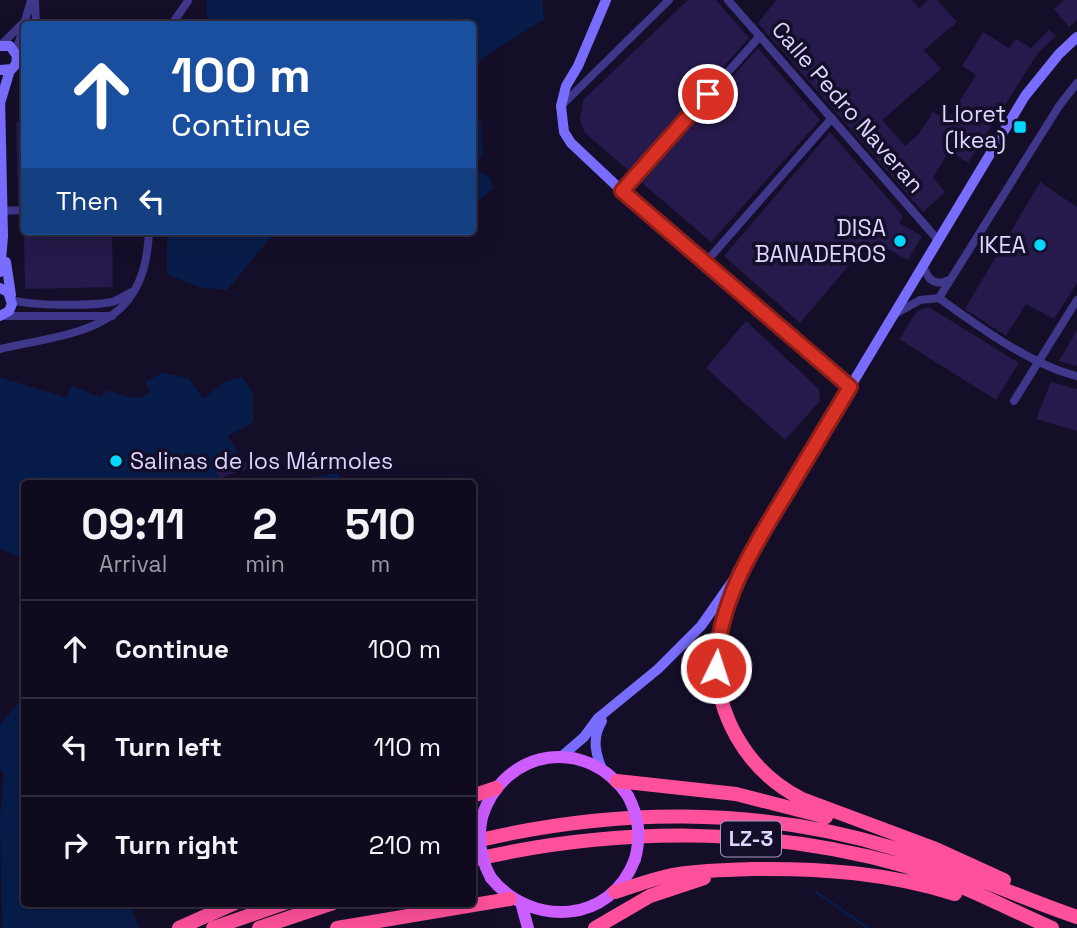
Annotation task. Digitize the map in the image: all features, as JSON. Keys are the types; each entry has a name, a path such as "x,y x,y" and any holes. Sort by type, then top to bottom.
{"highway":[{"name":"LZ-3","path":"739,572 725,607 716,668 722,702 729,722 754,763 769,778 802,799 936,849 977,868"},
{"name":"LZ-3","path":"617,781 736,794 778,804 861,827 977,868"},
{"path":"476,795 496,788"},
{"name":"LZ-3","path":"476,841 504,834 611,818 697,816 761,821 841,834 894,849 1077,917"},
{"name":"LZ-3","path":"476,859 563,842 611,837 694,835 748,838 851,853 907,867 1052,928"},
{"path":"977,868 1077,909"},
{"name":"LZ-3","path":"595,928 650,895 673,886 740,869"},
{"name":"LZ-3","path":"615,892 652,879 716,870 821,870 897,878 1019,914"},
{"path":"337,928 516,903"},
{"path":"179,928 226,907"},
{"path":"214,928 274,907"},
{"path":"259,928 321,907"}],"main road":[{"path":"606,0 578,66 566,86 561,106 564,132 570,143 850,387"},
{"path":"562,757 578,743 598,718 658,669 702,626 739,572 1025,96 1052,61 1077,37"},
{"path":"0,272 3,245 1,97 7,70 16,64 19,55 10,46 1,46"},
{"path":"0,316 9,311 11,298 3,245"},
{"path":"0,288 11,298"},
{"path":"602,769 595,739 597,728 608,709"},
{"path":"516,903 561,920 587,910 615,892 629,874 639,841 638,822 628,796 617,781 590,762 562,757 530,762 511,772 496,788 482,817 479,835 481,853 491,878 516,903 528,928"}],"street":[{"path":"24,21 33,0"},
{"path":"33,0 36,21"},
{"path":"561,106 669,0"},
{"name":"Calle Pedro Naveran","path":"729,0 938,240"},
{"path":"174,21 188,1"},
{"path":"1,46 21,25"},
{"path":"622,191 760,36"},
{"path":"939,298 1059,106 1077,83"},
{"path":"706,262 832,118"},
{"path":"3,211 21,210"},
{"path":"0,349 90,327 114,316 134,291 143,271 149,235"},
{"path":"923,265 926,275 935,283 951,279"},
{"path":"11,298 30,304 104,302 120,299 134,291"},
{"path":"892,316 920,300 939,298 1038,362 1077,376"},
{"path":"1014,401 1077,300"},
{"path":"0,316 114,316"}],"water":[{"path":"206,0 542,0 544,19 482,58 476,68 476,21 207,21"},
{"path":"476,116 481,123 483,153 476,165"},
{"path":"476,169 489,177 493,188 476,203"},
{"path":"167,235 273,235 227,290 198,287 167,274"},
{"name":"Salinas de los Mármoles","path":"162,373 188,378 203,399 226,381 242,377 253,393 253,422 228,436 240,456 216,471 221,480 21,480 21,558 0,549 0,377 66,398 71,386 100,397 109,390 125,396 140,397 150,391 145,382"},
{"path":"337,473 342,480 300,480"},
{"path":"21,699 21,907 131,907 139,928 2,928 0,817 4,773 0,769 0,725"}],"building":[{"path":"688,0 716,0 749,38 630,172 585,133 580,120 583,100"},
{"path":"776,0 912,0 919,8 928,0 937,0 957,22 924,50 941,69 882,120 905,146 919,134 933,112 947,121 976,75 962,66 983,32 1009,48 1016,39 1031,48 1049,30 1056,36 1038,53 968,163 949,151 933,178 945,192 923,212 758,23"},
{"path":"1064,0 1077,0 1077,20 1069,27 1054,9"},
{"path":"758,48 820,120 711,242 640,181"},
{"path":"16,122 21,122 21,204 18,204"},
{"path":"830,132 903,216 899,223 922,236 908,260 884,247 879,255 868,243 800,323 724,256"},
{"name":"IKEA","path":"1040,182 1077,207 1077,283 1054,319 1026,304 1006,336 965,309"},
{"path":"24,235 112,235 113,287 25,289"},
{"path":"929,307 1019,363 996,400 899,339 917,311"},
{"path":"746,321 819,389 820,401 785,440 706,368"},
{"path":"1077,330 1077,366 1059,361"},
{"path":"1051,382 1077,389 1077,431 1036,419"},
{"path":"247,461 249,469 221,479 215,471"}],"waterway":[{"path":"816,892 868,928"}],"place":[{"name":"Lloret (Ikea)","path":"1020,127"},
{"name":"DISA BANADEROS","path":"900,241"},
{"name":"IKEA","path":"1040,245"},
{"name":"Salinas de los Mármoles","path":"116,461"}],"route":[{"path":"708,94 622,191 850,387 739,572 725,607 716,668"}]}
